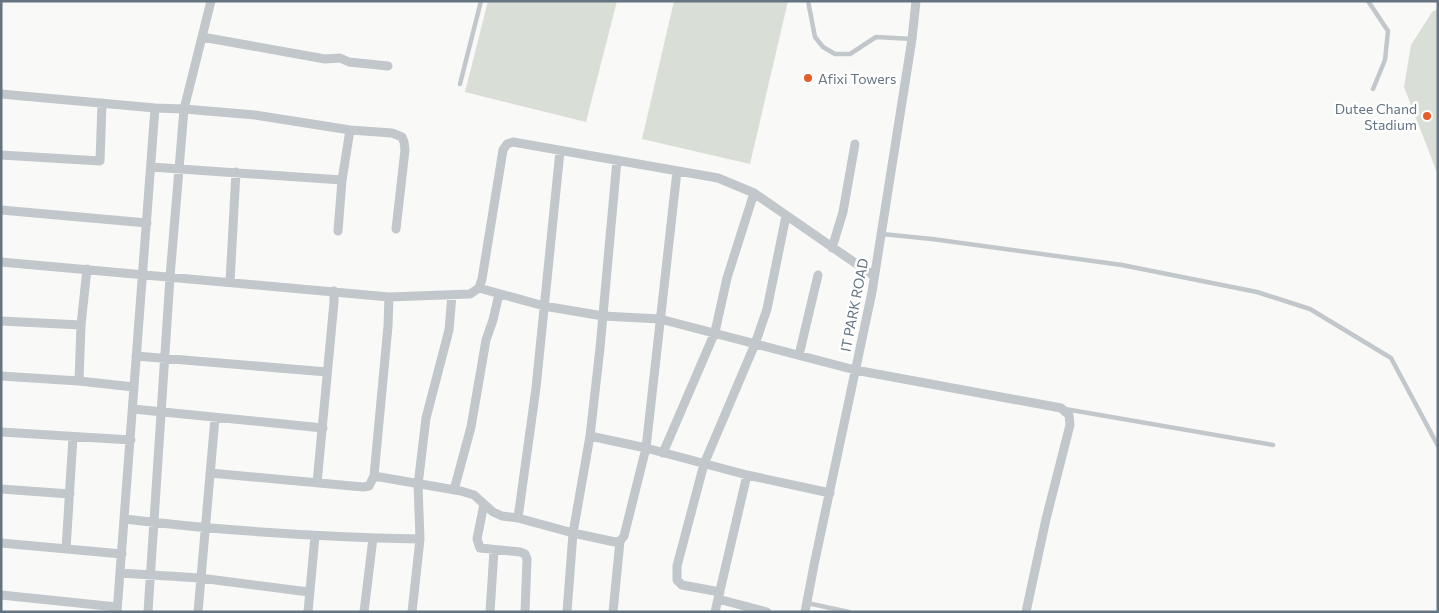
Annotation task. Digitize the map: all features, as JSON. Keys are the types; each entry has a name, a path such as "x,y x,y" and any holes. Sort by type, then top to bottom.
{"street":[{"path":"148,612 164,358 184,109 211,1"},
{"name":"IT PARK ROAD","path":"806,608 882,234 912,39 916,1"},
{"path":"202,38 325,59 340,58 349,62 388,66"},
{"path":"1,94 255,115 350,130 392,133 402,137 405,150 396,229"},
{"path":"1,155 100,161 102,103"},
{"path":"1,595 117,609 155,108"},
{"path":"338,231 342,180 350,130"},
{"path":"1,262 389,296 470,294 479,288 482,279 503,150 507,144 514,142 718,178 754,193 874,276"},
{"path":"832,248 843,212 855,144"},
{"path":"518,518 536,388 560,151"},
{"path":"567,612 573,533 590,436 617,160"},
{"path":"152,167 342,180"},
{"path":"613,612 620,541 624,536 646,448 677,171"},
{"path":"230,282 236,172"},
{"path":"663,453 715,332 727,278 754,193"},
{"path":"1,210 146,223"},
{"path":"768,612 719,595 682,585 676,576 704,464 756,344 767,308 786,216"},
{"path":"79,381 86,269"},
{"path":"799,356 818,275"},
{"path":"479,288 544,306 603,316 660,319 855,370 1061,408 1069,415 1070,425 1046,519 1026,612"},
{"path":"317,483 334,291"},
{"path":"454,490 471,427 486,340 499,294"},
{"path":"412,612 420,539 418,485 426,418 449,330 452,295"},
{"path":"210,473 369,486 374,476 389,296"},
{"path":"1,321 81,325"},
{"path":"136,356 327,372"},
{"path":"1,376 134,387"},
{"path":"133,409 323,428"},
{"path":"198,612 215,418"},
{"path":"1,432 131,440"},
{"path":"590,436 646,448 747,475 830,493"},
{"path":"66,549 73,437"},
{"path":"715,612 747,475"},
{"path":"374,476 474,495 493,512 573,533 615,542 620,541"},
{"path":"1,489 70,494"},
{"path":"484,504 477,544 480,548 525,554 527,559 525,612"},
{"path":"125,520 315,536 420,539"},
{"path":"308,612 315,536"},
{"path":"364,612 373,538"},
{"path":"1,543 122,554"},
{"path":"490,612 494,550"},
{"path":"120,573 200,578 310,592"}],"lane":[{"path":"460,84 481,1"},
{"path":"808,1 815,37 823,47 835,54 850,54 876,37 912,39"},
{"path":"1368,1 1388,31 1385,60 1373,89"},
{"path":"882,234 1122,265 1256,292 1310,309 1391,358 1438,446"},
{"path":"1061,408 1273,445"},
{"path":"806,608 849,612"}],"shaded area":[{"path":"488,1 617,1 586,122 465,92"},
{"path":"674,1 788,1 750,164 642,139"},
{"name":"Dutee Chand Stadium","path":"1438,9 1438,175 1404,87 1411,45 1432,12"}],"place":[{"name":"Afixi Towers","path":"808,78"},
{"name":"Dutee Chand Stadium","path":"1427,116"}]}
